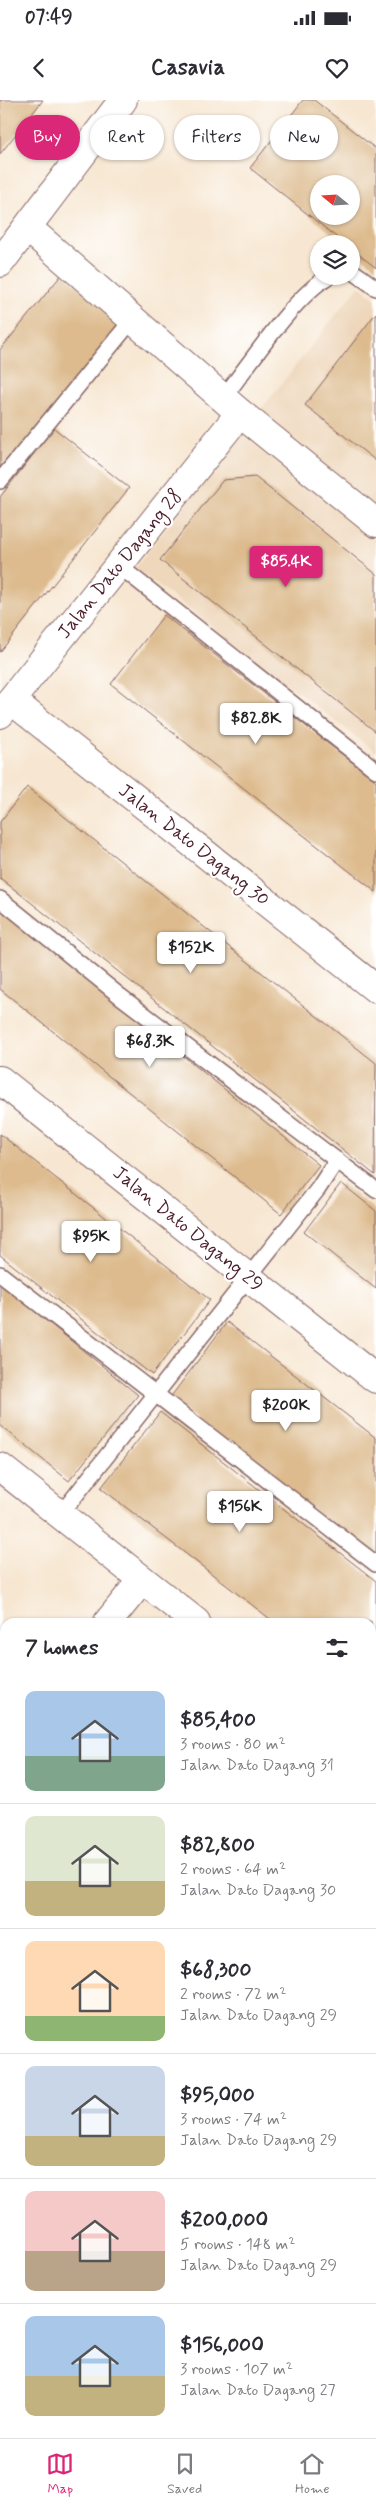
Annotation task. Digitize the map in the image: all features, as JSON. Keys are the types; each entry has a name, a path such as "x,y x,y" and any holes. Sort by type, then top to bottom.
{"street":[{"path":"0,263 123,100"},
{"path":"28,228 231,406 376,523"},
{"name":"Jalan Dato Dagang 28","path":"6,707 118,565 231,406"},
{"name":"Jalan Dato Dagang 30","path":"6,707 376,989"},
{"name":"Jalan Dato Dagang 29","path":"0,1080 376,1379"},
{"path":"0,1467 191,1618"},
{"path":"111,1618 142,1580"}],"lane":[{"path":"360,276 376,288"},
{"path":"231,406 292,310 314,285"},
{"path":"0,481 132,320"},
{"path":"118,565 376,770"},
{"path":"0,899 120,996 376,1190"},
{"path":"60,1515 247,1276 318,1190 337,1160"},
{"path":"0,1274 376,1564"}],"shaded area":[{"path":"359,286 376,299 376,752 135,568"}],"building":[{"path":"0,100 43,100 31,115 15,115 15,135 0,154"},
{"path":"303,100 314,100 333,115 291,115"},
{"path":"338,119 376,149 376,268 360,255 360,235 334,235 321,225 360,225 360,175 310,175 310,216 250,168 256,160 260,160 260,155 270,142 270,160 338,160"},
{"path":"63,273 124,324 0,476 0,350"},
{"path":"376,313 376,461 305,405"},
{"path":"54,428 129,488 0,652 0,497"},
{"path":"255,477 376,574 376,732 160,560 223,480"},
{"path":"164,615 376,781 376,892 111,684"},
{"path":"27,787 376,1063 375,1175 0,878 0,822"},
{"path":"0,909 319,1165 281,1214 0,989"},
{"path":"0,1134 210,1300 152,1375 0,1255"},
{"path":"341,1183 376,1211 376,1289 304,1232"},
{"path":"0,1283 138,1395 69,1481 0,1425"},
{"path":"227,1322 376,1438 376,1558 169,1399"},
{"path":"160,1412 376,1581 376,1618 269,1618 101,1488"}]}
